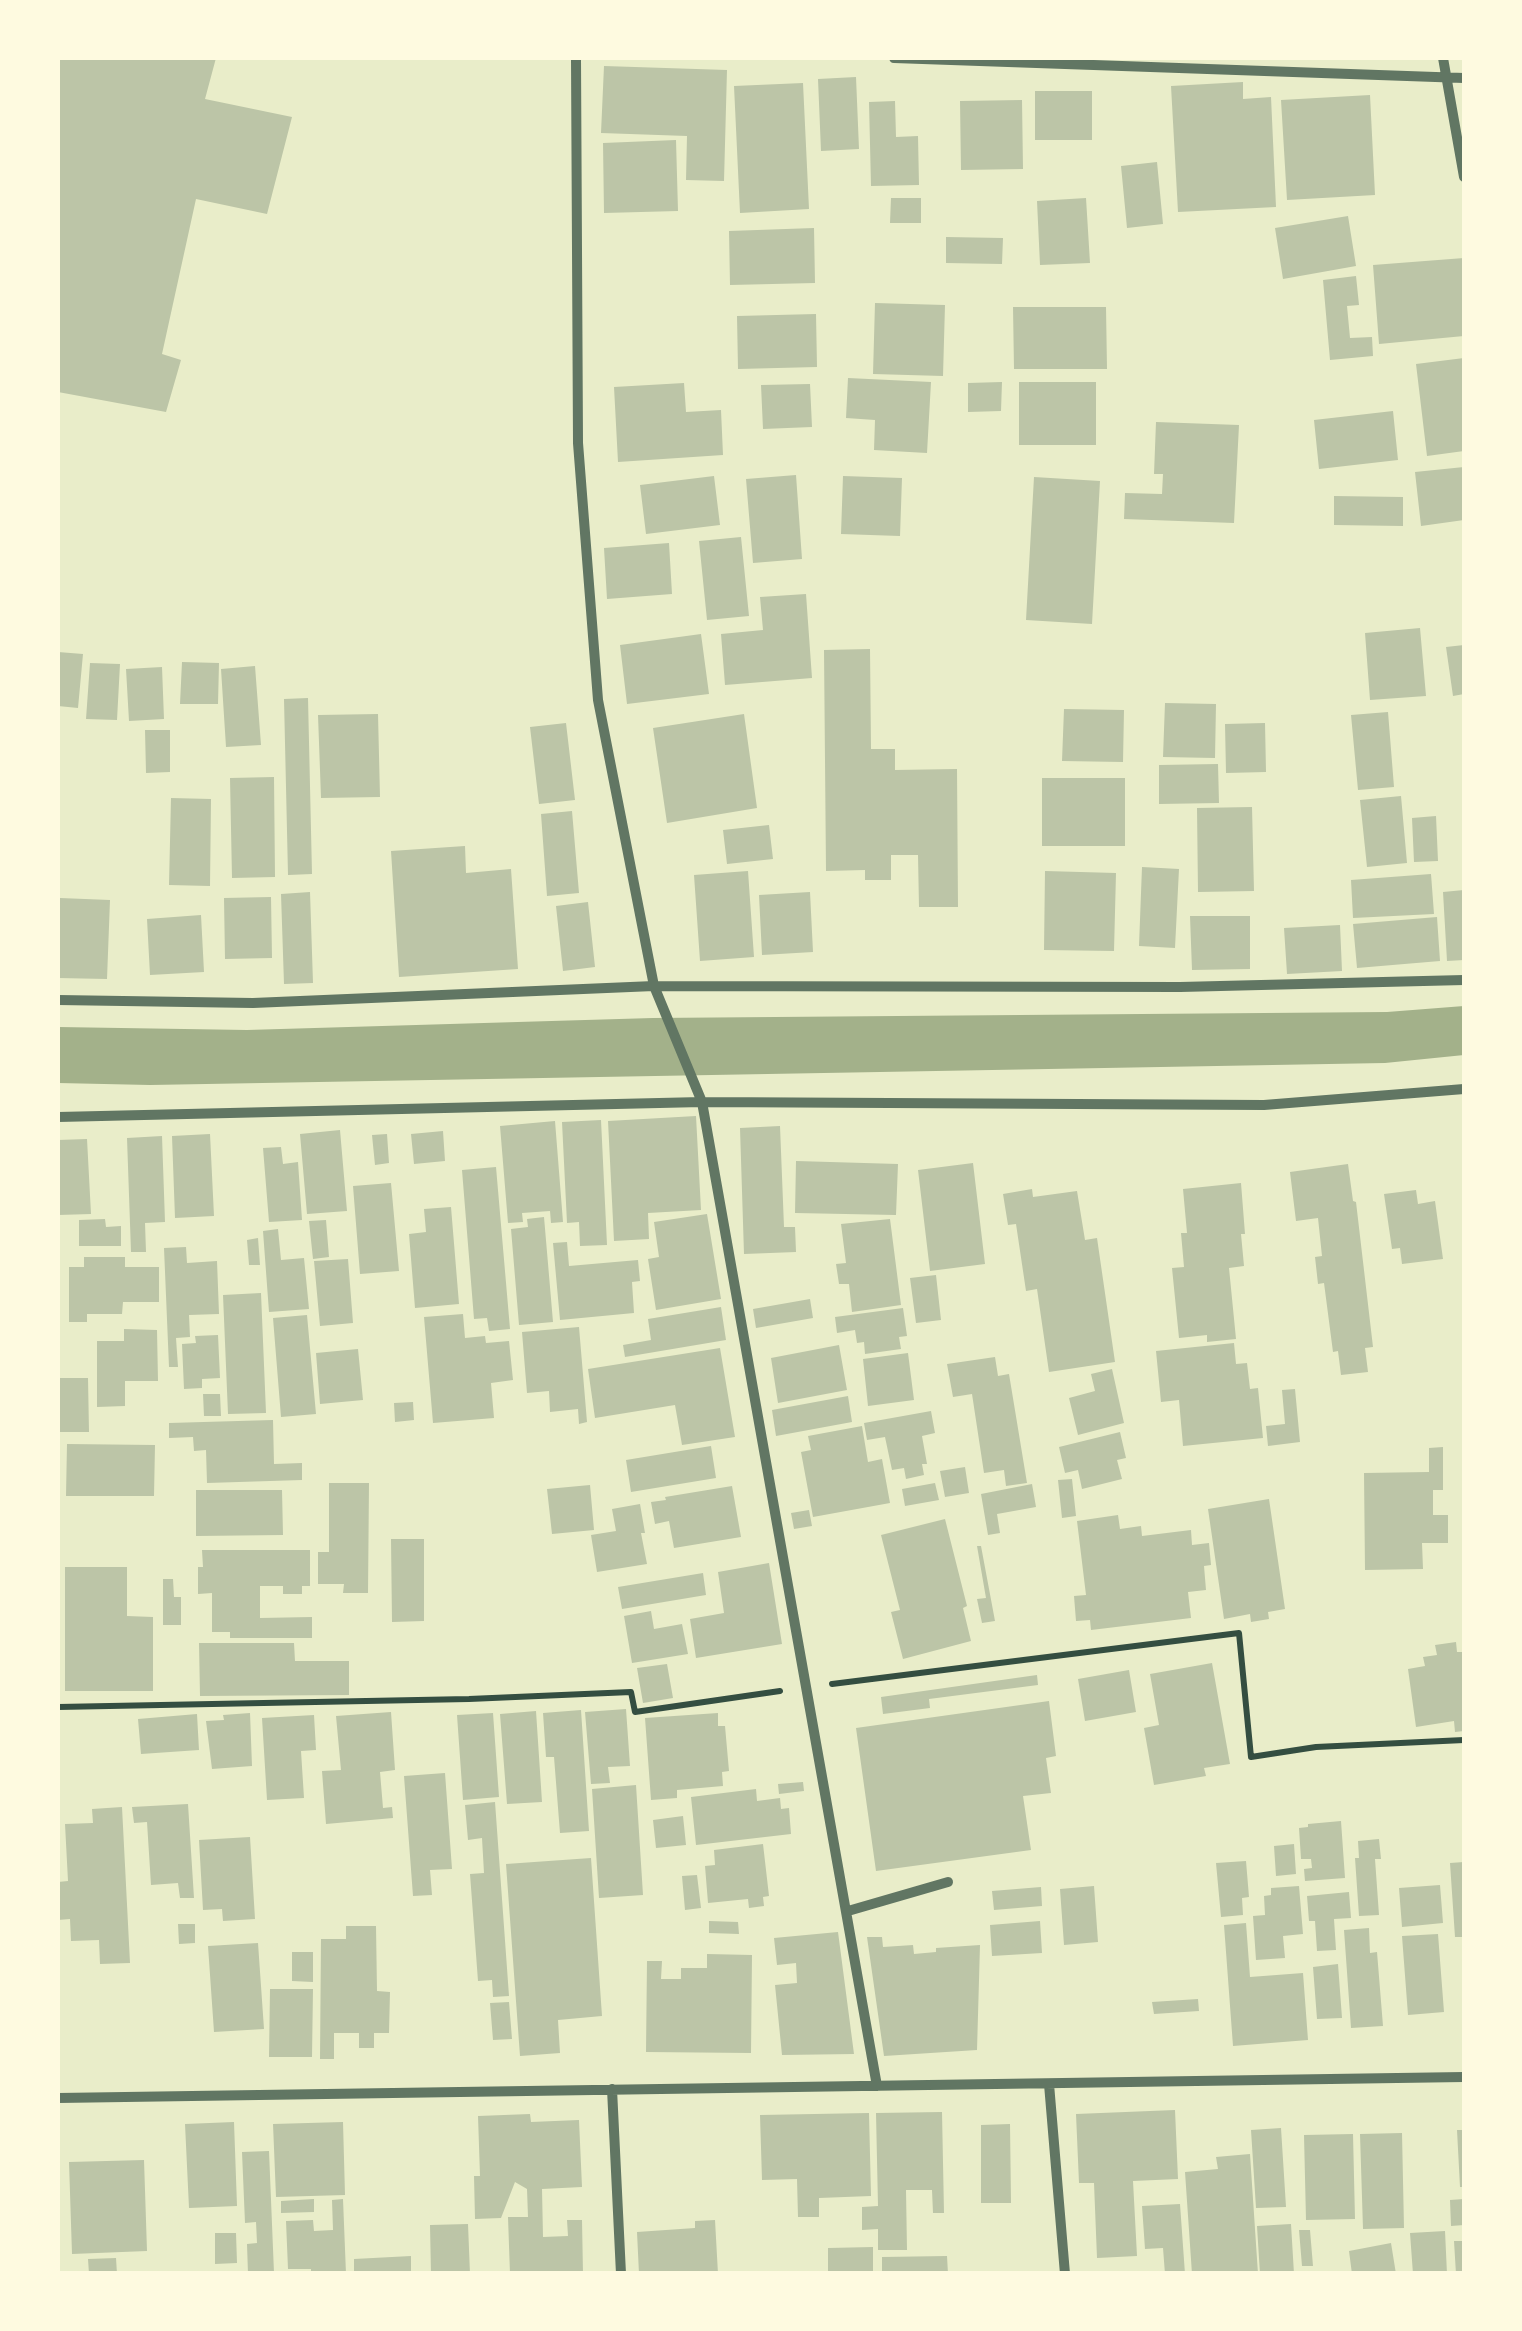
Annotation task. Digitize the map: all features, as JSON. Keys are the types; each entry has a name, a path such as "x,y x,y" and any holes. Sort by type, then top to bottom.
{"street":[{"path":"576,58 578,443 598,700 654,986 702,1102 877,2086"},
{"path":"894,58 1464,78"},
{"path":"1444,58 1464,177"},
{"path":"58,1000 252,1003 654,986 1180,987 1464,980"},
{"path":"58,1116 702,1102 1264,1105 1464,1089"},
{"path":"848,1911 948,1882"},
{"path":"58,2098 1464,2077"},
{"path":"1049,2084 1065,2274"},
{"path":"612,2089 620,2274"}],"shaded area":[{"path":"1464,1006 1464,1055 1385,1063 150,1085 58,1083 58,1027 247,1030 653,1018 1387,1012"}],"building":[{"path":"58,58 216,58 205,99 292,117 267,214 196,199 162,354 181,360 166,412 58,392"},
{"path":"604,66 727,70 724,181 686,180 687,136 601,133"},
{"path":"856,77 859,149 821,151 818,79"},
{"path":"1243,82 1243,99 1271,97 1276,207 1178,212 1171,86"},
{"path":"803,83 809,209 740,213 734,86"},
{"path":"1035,91 1092,91 1092,140 1035,140"},
{"path":"1370,95 1375,195 1287,200 1281,100"},
{"path":"1022,100 1023,169 961,170 960,101"},
{"path":"895,101 896,137 918,136 919,185 871,186 869,102"},
{"path":"676,140 678,211 604,213 603,143"},
{"path":"1157,162 1163,224 1127,228 1121,166"},
{"path":"891,198 921,198 921,223 890,223"},
{"path":"1086,198 1090,263 1040,265 1037,201"},
{"path":"1348,216 1356,266 1283,279 1275,228"},
{"path":"814,228 815,283 730,285 729,231"},
{"path":"946,237 1003,238 1002,264 946,263"},
{"path":"1464,258 1464,336 1379,344 1373,265"},
{"path":"1356,276 1359,305 1347,306 1350,338 1372,337 1373,356 1330,360 1323,280"},
{"path":"875,303 945,305 943,376 873,374"},
{"path":"1013,307 1106,307 1107,369 1014,369"},
{"path":"816,314 817,367 738,369 737,316"},
{"path":"1464,358 1464,451 1427,456 1416,364"},
{"path":"848,378 931,382 927,453 874,450 875,420 846,418"},
{"path":"1002,382 1001,411 968,412 968,383"},
{"path":"1019,382 1096,382 1096,445 1019,445"},
{"path":"684,383 686,412 721,410 723,455 618,462 614,387"},
{"path":"810,384 812,427 763,429 761,385"},
{"path":"1393,411 1398,460 1319,469 1314,420"},
{"path":"1156,422 1239,425 1234,523 1124,519 1125,493 1162,494 1163,474 1154,474"},
{"path":"1464,467 1464,520 1421,526 1415,472"},
{"path":"796,475 802,559 753,563 746,479"},
{"path":"714,476 720,525 646,534 640,485"},
{"path":"843,476 902,478 900,536 841,534"},
{"path":"1034,477 1100,481 1092,624 1026,620"},
{"path":"1334,496 1403,497 1403,526 1334,525"},
{"path":"741,537 749,616 707,620 699,541"},
{"path":"669,543 672,594 607,599 604,548"},
{"path":"806,594 812,678 725,685 721,634 763,630 760,597"},
{"path":"1420,628 1426,696 1370,700 1365,633"},
{"path":"701,634 709,694 627,704 620,645"},
{"path":"1464,645 1464,694 1453,696 1446,647"},
{"path":"870,649 871,749 895,749 895,770 957,769 958,907 919,907 918,855 891,855 891,880 865,880 865,870 826,871 824,650"},
{"path":"58,652 83,654 78,708 58,706"},
{"path":"182,662 219,663 218,704 180,704"},
{"path":"90,663 120,664 117,720 86,719"},
{"path":"255,666 261,745 226,747 221,669"},
{"path":"162,667 164,719 129,721 126,669"},
{"path":"308,698 312,874 288,875 284,699"},
{"path":"1165,703 1216,704 1215,758 1163,757"},
{"path":"1064,709 1124,710 1123,762 1062,761"},
{"path":"1388,712 1394,787 1358,790 1351,715"},
{"path":"378,714 380,797 321,798 318,715"},
{"path":"744,714 757,808 667,823 653,728"},
{"path":"566,723 575,800 539,804 530,727"},
{"path":"1265,723 1266,772 1226,773 1225,724"},
{"path":"145,730 170,730 170,772 146,773"},
{"path":"1218,764 1219,803 1159,804 1159,765"},
{"path":"274,777 275,877 232,878 230,778"},
{"path":"1042,778 1125,778 1125,846 1042,846"},
{"path":"1401,796 1407,863 1367,867 1360,800"},
{"path":"171,798 211,799 210,886 169,885"},
{"path":"1252,807 1254,891 1198,892 1197,808"},
{"path":"572,811 579,893 547,896 541,814"},
{"path":"1436,816 1438,861 1414,862 1412,818"},
{"path":"769,825 773,859 727,864 723,830"},
{"path":"465,846 466,873 511,869 518,969 399,977 391,851"},
{"path":"1142,867 1179,869 1175,948 1139,946"},
{"path":"748,871 754,957 700,961 694,875"},
{"path":"1045,871 1116,873 1114,951 1044,950"},
{"path":"1431,874 1434,914 1353,918 1351,880"},
{"path":"1464,890 1464,960 1447,961 1443,892"},
{"path":"310,892 313,983 284,984 281,894"},
{"path":"810,892 813,952 762,955 759,895"},
{"path":"271,897 272,958 225,959 224,898"},
{"path":"60,898 110,900 107,979 58,978"},
{"path":"588,902 595,967 563,971 556,906"},
{"path":"201,915 204,972 150,975 147,919"},
{"path":"1190,916 1250,916 1250,969 1192,970"},
{"path":"1437,917 1440,961 1357,968 1353,924"},
{"path":"1340,925 1342,971 1287,974 1284,928"},
{"path":"696,1116 701,1210 648,1213 649,1239 614,1241 608,1121"},
{"path":"601,1120 607,1245 580,1246 579,1222 567,1223 562,1122"},
{"path":"555,1121 563,1222 551,1223 550,1211 522,1213 523,1222 508,1223 500,1126"},
{"path":"780,1126 784,1227 795,1227 796,1252 744,1254 740,1128"},
{"path":"340,1130 347,1211 307,1214 300,1134"},
{"path":"443,1131 445,1161 414,1164 411,1134"},
{"path":"210,1134 214,1216 175,1218 172,1136"},
{"path":"387,1134 389,1163 375,1165 372,1135"},
{"path":"162,1136 165,1222 145,1223 146,1252 131,1252 127,1138"},
{"path":"87,1139 91,1214 58,1215 58,1140"},
{"path":"281,1147 283,1164 298,1162 302,1220 269,1222 263,1148"},
{"path":"796,1161 898,1164 896,1215 795,1213"},
{"path":"973,1163 985,1264 930,1271 918,1170"},
{"path":"1348,1164 1373,1347 1365,1348 1368,1372 1341,1375 1338,1351 1333,1352 1324,1283 1318,1284 1315,1257 1322,1256 1318,1218 1296,1221 1290,1172"},
{"path":"496,1167 510,1329 489,1331 487,1318 474,1319 462,1170"},
{"path":"391,1183 399,1271 360,1274 353,1186"},
{"path":"1241,1183 1244,1266 1229,1268 1236,1339 1207,1342 1207,1335 1179,1338 1172,1268 1184,1267 1181,1233 1187,1233 1183,1189"},
{"path":"1032,1189 1033,1197 1077,1191 1085,1240 1097,1238 1115,1362 1049,1372 1037,1289 1026,1291 1016,1224 1008,1225 1003,1194"},
{"path":"1416,1190 1418,1204 1435,1201 1443,1259 1402,1264 1400,1248 1392,1249 1384,1194"},
{"path":"451,1207 459,1304 415,1308 409,1234 426,1232 424,1209"},
{"path":"707,1214 721,1299 656,1310 648,1259 659,1257 654,1222"},
{"path":"544,1217 553,1322 519,1325 511,1229 528,1227 527,1219"},
{"path":"105,1219 106,1227 121,1226 121,1246 79,1246 79,1220"},
{"path":"890,1219 901,1305 852,1312 849,1284 839,1284 836,1264 846,1263 841,1224"},
{"path":"326,1220 329,1257 313,1259 309,1221"},
{"path":"278,1229 281,1260 304,1258 309,1309 269,1312 263,1231"},
{"path":"258,1238 260,1265 249,1265 247,1240"},
{"path":"567,1242 569,1266 638,1260 640,1281 632,1282 634,1313 560,1320 553,1243"},
{"path":"186,1247 187,1263 217,1261 219,1314 189,1315 190,1337 176,1338 178,1367 169,1367 164,1248"},
{"path":"84,1257 125,1257 125,1267 159,1267 159,1302 123,1302 122,1314 87,1314 87,1322 69,1322 69,1267 84,1267"},
{"path":"348,1259 353,1323 320,1326 314,1261"},
{"path":"936,1275 941,1320 916,1323 910,1278"},
{"path":"261,1293 266,1413 228,1414 223,1295"},
{"path":"810,1299 813,1318 756,1328 753,1309"},
{"path":"721,1307 726,1340 625,1357 623,1345 651,1340 648,1319"},
{"path":"903,1308 907,1336 899,1337 901,1349 865,1354 864,1342 857,1343 855,1330 837,1333 835,1317"},
{"path":"463,1314 465,1338 485,1336 486,1343 509,1341 513,1380 491,1383 494,1418 433,1423 424,1317"},
{"path":"307,1315 316,1414 281,1417 273,1318"},
{"path":"579,1327 587,1422 579,1424 578,1409 550,1412 549,1391 527,1393 522,1332"},
{"path":"124,1329 157,1330 158,1381 125,1381 125,1406 97,1407 97,1341 124,1341"},
{"path":"218,1335 220,1378 202,1379 202,1388 184,1389 182,1344 196,1343 195,1336"},
{"path":"1234,1343 1236,1364 1247,1363 1250,1389 1258,1388 1263,1438 1183,1446 1179,1400 1161,1402 1156,1351"},
{"path":"839,1345 847,1390 778,1403 771,1358"},
{"path":"720,1348 735,1437 682,1445 675,1405 595,1418 588,1369"},
{"path":"358,1349 363,1400 320,1404 316,1353"},
{"path":"908,1353 914,1400 868,1406 863,1359"},
{"path":"995,1357 998,1376 1009,1374 1027,1483 1006,1486 1004,1470 984,1473 972,1394 953,1397 947,1364"},
{"path":"1112,1369 1124,1423 1078,1435 1069,1398 1095,1391 1091,1374"},
{"path":"58,1378 88,1378 89,1432 58,1432"},
{"path":"1295,1389 1300,1442 1268,1446 1266,1426 1285,1424 1282,1390"},
{"path":"203,1394 220,1394 221,1416 204,1416"},
{"path":"848,1396 852,1422 776,1436 772,1410"},
{"path":"413,1402 414,1420 395,1422 394,1403"},
{"path":"931,1411 935,1433 922,1436 927,1464 922,1464 924,1475 906,1479 904,1468 892,1470 885,1437 867,1440 864,1423"},
{"path":"273,1420 274,1464 302,1463 302,1480 207,1483 206,1450 194,1451 193,1437 169,1438 169,1423"},
{"path":"862,1426 868,1462 882,1459 890,1503 813,1517 801,1452 811,1450 808,1436"},
{"path":"1120,1432 1126,1458 1117,1460 1122,1479 1082,1489 1078,1470 1065,1473 1059,1447"},
{"path":"67,1444 155,1445 154,1496 66,1496"},
{"path":"711,1446 716,1478 631,1492 626,1460"},
{"path":"1443,1447 1443,1490 1433,1490 1433,1515 1448,1515 1448,1543 1422,1543 1423,1569 1365,1570 1364,1473 1429,1472 1429,1448"},
{"path":"965,1467 969,1493 945,1497 940,1471"},
{"path":"1072,1479 1076,1516 1062,1518 1058,1480"},
{"path":"329,1483 369,1483 368,1593 343,1593 344,1584 318,1584 318,1552 329,1552"},
{"path":"935,1483 939,1500 905,1506 902,1489"},
{"path":"1032,1484 1036,1507 997,1514 1000,1533 988,1535 981,1494"},
{"path":"590,1485 594,1530 552,1534 547,1489"},
{"path":"732,1486 741,1537 674,1548 669,1521 655,1524 651,1502"},
{"path":"196,1490 282,1490 283,1535 196,1536"},
{"path":"1269,1499 1285,1609 1268,1612 1269,1619 1251,1622 1250,1614 1224,1619 1208,1509"},
{"path":"640,1504 647,1564 597,1572 591,1535 616,1531 612,1509"},
{"path":"809,1510 812,1526 794,1529 791,1513"},
{"path":"1118,1515 1120,1529 1141,1526 1142,1536 1191,1530 1192,1545 1209,1543 1211,1565 1204,1566 1206,1590 1188,1592 1191,1618 1091,1630 1090,1620 1076,1621 1074,1596 1086,1595 1077,1521"},
{"path":"945,1519 967,1606 963,1608 971,1641 903,1659 891,1612 900,1610 881,1535"},
{"path":"391,1539 424,1539 424,1621 392,1622"},
{"path":"977,1546 981,1546 995,1621 982,1623 977,1599 986,1598"},
{"path":"202,1550 310,1550 310,1586 302,1586 302,1594 283,1594 283,1586 260,1586 260,1618 312,1617 312,1638 230,1638 230,1632 212,1632 212,1593 198,1594"},
{"path":"769,1563 782,1644 696,1658 690,1619 724,1613 718,1572"},
{"path":"65,1567 127,1567 127,1616 153,1617 153,1691 65,1691"},
{"path":"703,1573 706,1595 622,1609 618,1587"},
{"path":"163,1579 173,1579 174,1597 181,1597 181,1625 163,1625"},
{"path":"651,1611 654,1629 682,1624 688,1654 632,1663 624,1616"},
{"path":"1456,1642 1457,1652 1463,1652 1464,1659 1464,1731 1455,1732 1454,1721 1416,1727 1408,1669 1425,1666 1423,1657 1437,1655 1435,1645"},
{"path":"199,1643 294,1643 295,1661 349,1661 349,1695 200,1696"},
{"path":"1212,1663 1230,1764 1204,1768 1206,1776 1154,1785 1144,1728 1159,1725 1150,1674"},
{"path":"667,1664 673,1698 643,1703 637,1668"},
{"path":"1129,1670 1136,1712 1085,1721 1078,1679"},
{"path":"1037,1675 1038,1685 929,1699 930,1708 883,1714 881,1697"},
{"path":"1049,1701 1056,1756 1046,1758 1051,1793 1023,1796 1031,1850 876,1871 856,1728"},
{"path":"626,1709 630,1766 608,1767 610,1783 591,1784 585,1712"},
{"path":"581,1710 589,1831 560,1833 554,1757 546,1757 543,1713"},
{"path":"536,1711 542,1802 507,1804 500,1714"},
{"path":"391,1712 395,1770 380,1772 383,1808 392,1807 393,1818 326,1824 322,1771 341,1770 336,1716"},
{"path":"250,1713 252,1766 212,1769 206,1721"},
{"path":"493,1713 499,1797 463,1800 457,1715"},
{"path":"718,1713 718,1726 725,1726 729,1771 722,1772 723,1786 677,1790 677,1798 651,1800 645,1718"},
{"path":"197,1714 199,1750 141,1754 138,1719"},
{"path":"314,1715 316,1750 301,1751 304,1798 267,1800 262,1718"},
{"path":"445,1773 452,1869 430,1870 432,1895 413,1896 404,1776"},
{"path":"803,1782 804,1791 779,1794 778,1784"},
{"path":"636,1785 643,1895 599,1898 592,1789"},
{"path":"756,1789 757,1801 780,1798 781,1809 789,1808 791,1834 696,1845 691,1797"},
{"path":"495,1802 509,1996 493,1997 492,1980 478,1981 470,1874 484,1873 482,1838 468,1840 465,1805"},
{"path":"188,1804 194,1898 180,1898 178,1883 151,1885 147,1822 134,1823 132,1807"},
{"path":"122,1807 130,1963 100,1964 99,1940 71,1941 70,1919 58,1920 58,1882 68,1881 65,1824 93,1823 92,1809"},
{"path":"683,1816 686,1845 656,1848 653,1820"},
{"path":"1341,1821 1345,1878 1305,1881 1304,1869 1312,1868 1311,1859 1301,1859 1299,1828"},
{"path":"250,1837 255,1919 223,1921 222,1909 203,1910 199,1840"},
{"path":"1379,1839 1381,1859 1375,1859 1379,1915 1359,1916 1355,1858 1359,1858 1358,1841"},
{"path":"763,1844 769,1896 763,1897 764,1906 749,1908 748,1899 708,1903 705,1866 715,1865 714,1850"},
{"path":"1294,1844 1296,1874 1276,1876 1274,1846"},
{"path":"591,1858 602,2016 558,2020 560,2053 520,2056 506,1864"},
{"path":"1246,1861 1249,1897 1242,1898 1243,1915 1221,1917 1216,1863"},
{"path":"1464,1862 1464,1937 1455,1937 1450,1863"},
{"path":"697,1875 701,1908 685,1910 682,1876"},
{"path":"1440,1885 1443,1923 1402,1927 1399,1888"},
{"path":"1094,1886 1098,1942 1064,1945 1060,1889"},
{"path":"1299,1886 1303,1934 1283,1936 1285,1958 1256,1960 1253,1916 1265,1915 1264,1896 1271,1895 1271,1888"},
{"path":"1041,1887 1042,1906 994,1910 992,1891"},
{"path":"1349,1892 1351,1918 1334,1919 1336,1950 1317,1951 1315,1921 1309,1921 1307,1896"},
{"path":"709,1921 738,1922 739,1934 709,1933"},
{"path":"1040,1921 1042,1953 992,1956 990,1925"},
{"path":"1246,1923 1250,1977 1303,1973 1308,2040 1233,2046 1224,1925"},
{"path":"178,1924 195,1924 195,1943 179,1944"},
{"path":"346,1926 376,1926 377,1991 390,1992 389,2033 374,2033 374,2048 359,2048 359,2033 334,2033 334,2059 320,2059 321,1939 346,1939"},
{"path":"1369,1928 1370,1953 1377,1952 1383,2026 1351,2028 1344,1930"},
{"path":"838,1932 854,2054 782,2055 775,1985 797,1983 796,1963 777,1965 774,1938"},
{"path":"1438,1934 1444,2012 1408,2015 1402,1936"},
{"path":"867,1937 882,1937 883,1947 913,1945 914,1954 980,1945 977,2050 884,2056"},
{"path":"258,1943 264,2029 214,2032 208,1946"},
{"path":"292,1952 313,1952 313,1982 292,1981"},
{"path":"707,1954 752,1955 751,2053 646,2052 647,1961 662,1961 661,1979 681,1979 681,1968 707,1968"},
{"path":"1338,1964 1342,2018 1317,2019 1313,1967"},
{"path":"270,1989 313,1989 312,2057 269,2057"},
{"path":"1198,1999 1199,2011 1154,2014 1152,2002"},
{"path":"509,2002 512,2039 493,2040 490,2003"},
{"path":"1175,2110 1178,2179 1133,2181 1137,2256 1097,2258 1094,2183 1079,2183 1076,2114"},
{"path":"942,2112 944,2213 933,2213 932,2190 906,2190 907,2250 878,2250 878,2229 862,2230 862,2207 878,2206 876,2113"},
{"path":"869,2113 871,2196 819,2198 819,2217 798,2217 797,2179 762,2180 760,2115"},
{"path":"530,2114 531,2122 579,2120 582,2187 542,2189 543,2237 568,2236 567,2220 582,2220 583,2274 510,2274 508,2217 528,2217 527,2189 515,2182 501,2218 475,2219 474,2176 480,2176 478,2116"},
{"path":"234,2122 237,2206 189,2208 185,2124"},
{"path":"343,2122 345,2195 276,2197 273,2124"},
{"path":"1010,2124 1011,2203 981,2203 981,2125"},
{"path":"1281,2128 1286,2207 1256,2208 1251,2130"},
{"path":"1457,2130 1464,2130 1464,2187 1460,2187"},
{"path":"1402,2133 1404,2228 1363,2229 1360,2134"},
{"path":"1353,2134 1355,2219 1306,2220 1304,2135"},
{"path":"269,2151 274,2273 248,2274 247,2244 257,2243 256,2222 245,2223 242,2152"},
{"path":"1250,2154 1258,2274 1192,2274 1185,2172 1218,2169 1216,2157"},
{"path":"144,2160 147,2251 72,2254 69,2162"},
{"path":"314,2199 314,2212 281,2213 281,2201"},
{"path":"343,2199 346,2274 311,2274 311,2269 288,2269 286,2221 313,2220 314,2231 333,2230 332,2200"},
{"path":"1464,2199 1464,2225 1451,2226 1450,2200"},
{"path":"1180,2204 1185,2274 1165,2274 1163,2248 1145,2249 1142,2206"},
{"path":"715,2220 718,2274 639,2274 637,2232 695,2228 695,2221"},
{"path":"468,2224 470,2274 431,2274 430,2225"},
{"path":"1291,2224 1294,2274 1260,2274 1257,2226"},
{"path":"1299,2230 1310,2230 1313,2266 1302,2266"},
{"path":"1445,2231 1447,2274 1413,2274 1410,2233"},
{"path":"215,2233 236,2233 237,2263 215,2264"},
{"path":"1454,2241 1464,2241 1464,2274 1456,2274"},
{"path":"1391,2243 1396,2274 1352,2274 1349,2251"},
{"path":"873,2247 873,2274 828,2274 828,2248"},
{"path":"411,2256 411,2274 354,2274 354,2259"},
{"path":"947,2256 948,2274 882,2274 882,2257"},
{"path":"116,2258 117,2274 89,2274 88,2259"}]}
